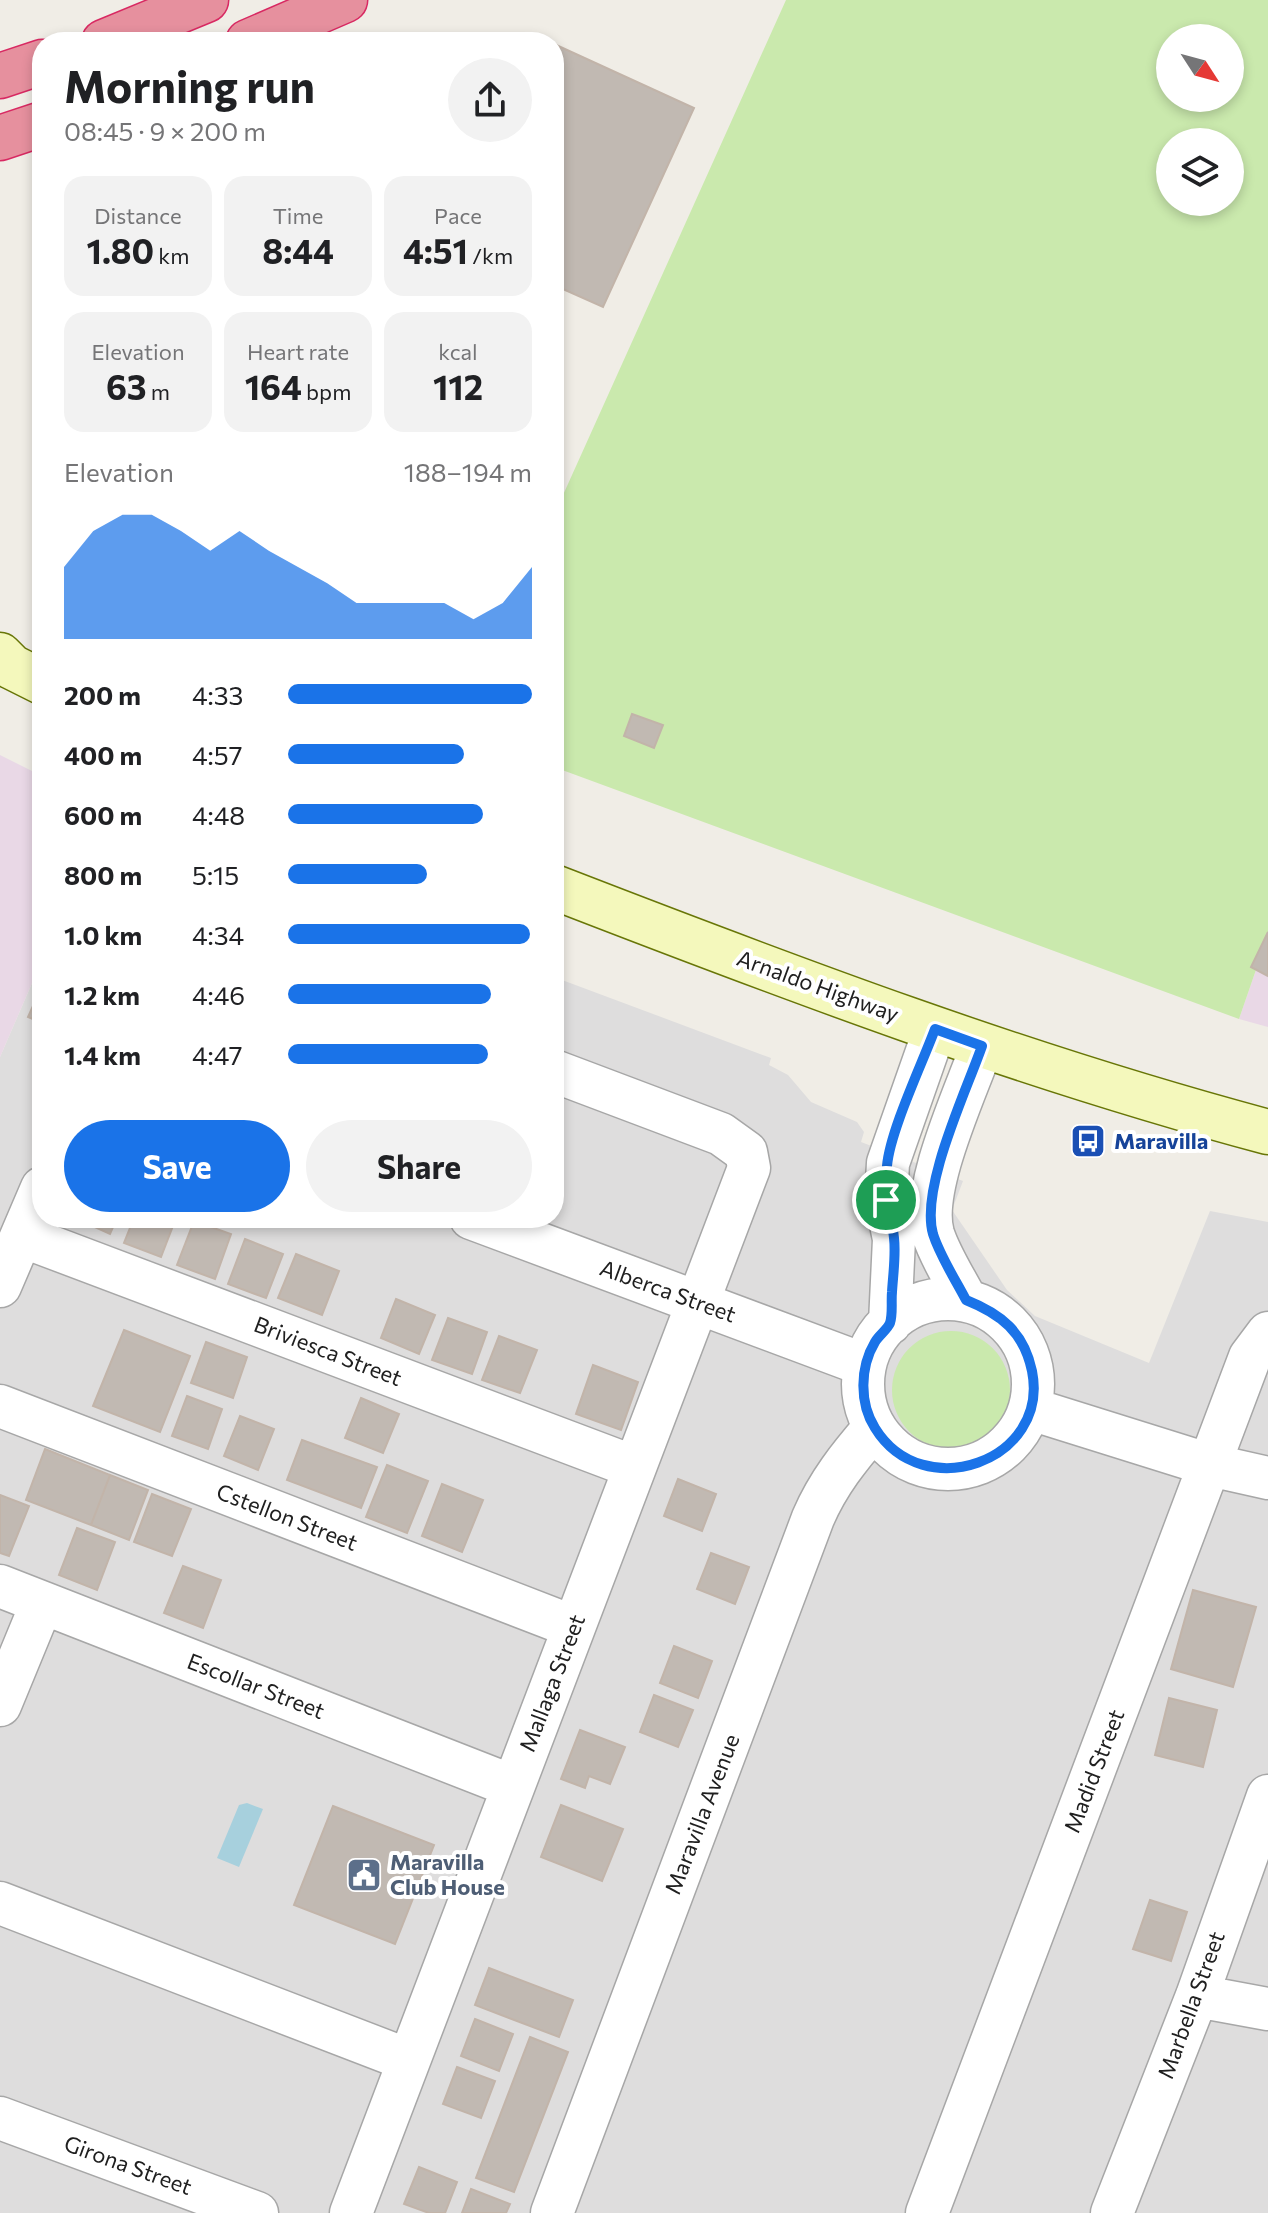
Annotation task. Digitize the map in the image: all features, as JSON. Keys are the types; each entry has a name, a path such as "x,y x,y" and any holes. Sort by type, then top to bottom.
{"highway":[{"path":"128,32 206,0"},
{"path":"271,32 345,0"},
{"path":"0,76 32,65"},
{"path":"0,138 32,127"}],"main road":[{"name":"Arnaldo Highway","path":"564,891 982,1046 1157,1102 1268,1132"}],"street":[{"path":"890,1323 894,1239 886,1200 888,1163 935,1029"},
{"path":"966,1300 933,1234 930,1209 934,1182 982,1046"},
{"name":"Mallaga Street","path":"351,2213 749,1168 746,1152 735,1141 564,1075"},
{"path":"0,1286 32,1212"},
{"name":"Alberca Street","path":"498,1228 865,1365"},
{"name":"Briviesca Street","path":"22,1236 634,1467"},
{"path":"938,1299 966,1300 992,1310 1013,1328 1028,1353 1034,1381 1031,1409 1017,1434 998,1454 972,1467 944,1470 916,1464 893,1450 874,1428 866,1408 863,1386 865,1365 875,1342 890,1323 912,1307 938,1299"},
{"name":"Madid Street","path":"927,2213 1250,1357 1268,1333"},
{"name":"Cstellon Street","path":"0,1406 574,1627"},
{"path":"1031,1409 1210,1465 1268,1478"},
{"name":"Maravilla Avenue","path":"552,2213 813,1518 825,1491 874,1428"},
{"name":"Escollar Street","path":"0,1586 512,1786"},
{"path":"0,1705 42,1603"},
{"name":"Marbella Street","path":"1112,2213 1260,1839 1268,1796"},
{"path":"0,1903 408,2060"},
{"path":"1197,1996 1268,2009"},
{"name":"Girona Street","path":"0,2118 257,2213"}],"shaded area":[{"path":"0,755 32,771 32,983 0,1057"},
{"path":"1268,935 1268,1027 1239,1019"},
{"path":"564,981 771,1058 769,1065 788,1075 811,1102 857,1122 864,1132 861,1142 963,1181 952,1210 1007,1290 1035,1316 1149,1363 1210,1211 1268,1222 1268,2213 0,2213 0,1057 32,983 32,1228 564,1228"}],"green space":[{"path":"786,0 1268,0 1268,935 1239,1019 564,771 564,493"},
{"path":"951,1331 974,1335 993,1348 1006,1367 1010,1390 1006,1413 993,1432 974,1445 951,1449 928,1445 909,1432 896,1413 892,1390 896,1367 909,1348 928,1335"}],"water":[{"path":"247,1803 263,1809 239,1867 217,1858 239,1805"}],"building":[{"path":"564,49 694,108 603,307 564,289"},
{"path":"632,714 663,725 654,748 624,736"},
{"path":"1268,932 1268,976 1251,967"},
{"path":"97,1228 113,1228 110,1234"},
{"path":"130,1228 172,1228 161,1257 124,1243"},
{"path":"191,1228 214,1228 231,1234 215,1279 177,1265"},
{"path":"245,1239 283,1254 266,1298 228,1284"},
{"path":"296,1254 339,1271 322,1315 278,1298"},
{"path":"396,1299 435,1315 419,1354 381,1338"},
{"path":"448,1318 487,1332 472,1374 432,1360"},
{"path":"124,1330 190,1356 160,1432 93,1406"},
{"path":"499,1336 537,1350 520,1393 482,1380"},
{"path":"206,1342 247,1357 233,1398 191,1383"},
{"path":"593,1365 638,1382 621,1430 576,1414"},
{"path":"187,1396 222,1409 208,1449 172,1436"},
{"path":"361,1398 399,1414 383,1453 345,1438"},
{"path":"240,1416 274,1429 258,1470 224,1456"},
{"path":"302,1440 377,1467 361,1508 287,1480"},
{"path":"45,1449 110,1475 91,1525 26,1500"},
{"path":"387,1465 428,1481 407,1533 366,1517"},
{"path":"110,1475 148,1490 129,1540 91,1525"},
{"path":"678,1479 716,1494 702,1531 664,1516"},
{"path":"442,1484 483,1500 462,1552 422,1536"},
{"path":"152,1494 191,1509 172,1556 134,1542"},
{"path":"0,1495 29,1506 9,1556 0,1553"},
{"path":"77,1528 115,1542 97,1590 59,1575"},
{"path":"711,1553 749,1567 735,1604 697,1589"},
{"path":"183,1566 221,1580 203,1628 164,1613"},
{"path":"1193,1590 1256,1607 1233,1687 1171,1669"},
{"path":"674,1646 712,1661 698,1698 660,1683"},
{"path":"654,1695 693,1710 678,1747 640,1732"},
{"path":"1169,1698 1217,1710 1203,1767 1155,1755"},
{"path":"580,1730 625,1747 610,1784 589,1776 585,1788 561,1779"},
{"path":"561,1805 623,1829 602,1881 541,1857"},
{"name":"Maravilla Club House","path":"333,1806 434,1845 395,1944 294,1905"},
{"path":"1150,1900 1187,1912 1171,1961 1133,1949"},
{"path":"489,1968 573,2000 559,2037 475,2005"},
{"path":"475,2019 513,2034 499,2071 461,2056"},
{"path":"530,2037 568,2052 514,2192 476,2178"},
{"path":"457,2067 495,2081 481,2118 443,2104"},
{"path":"419,2167 457,2182 445,2213 429,2213 404,2204"},
{"path":"471,2189 510,2204 506,2213 462,2213"}],"place":[{"name":"Maravilla","path":"1088,1141"},
{"name":"Maravilla Club House","path":"364,1875"}],"route":[{"path":"935,1029 982,1046 934,1182 930,1209 933,1234 966,1300 992,1310 1013,1328 1028,1353 1034,1381 1031,1409 1017,1434 998,1454 972,1467 944,1470 916,1464 893,1450 874,1428 866,1408 863,1386 865,1365 875,1342 890,1323 894,1239 886,1200 889,1153 935,1029"}]}
